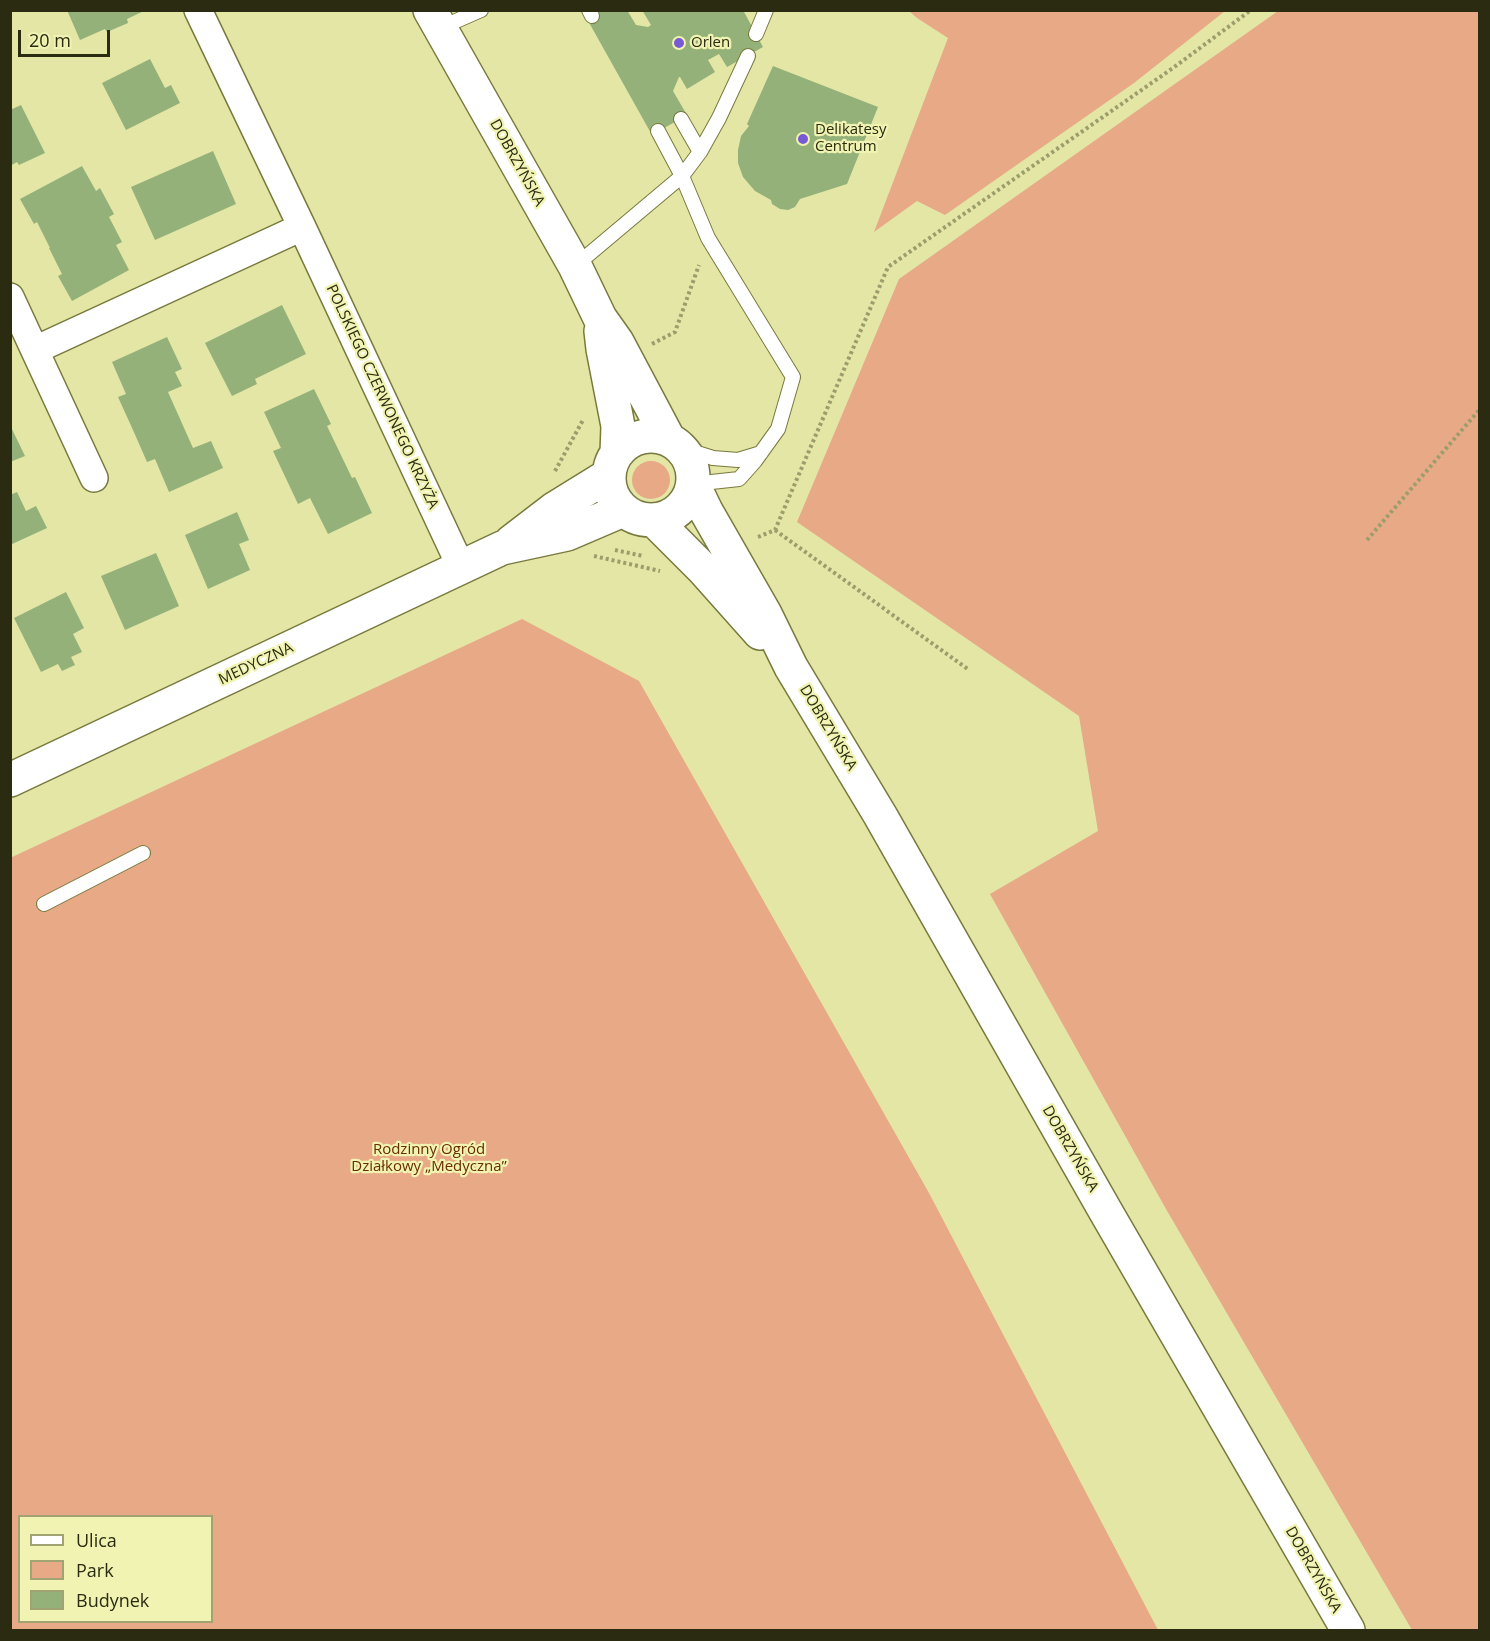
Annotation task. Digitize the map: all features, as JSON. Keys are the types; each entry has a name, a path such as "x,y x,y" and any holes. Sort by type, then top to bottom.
{"main road":[{"name":"DOBRZYŃSKA","path":"435,19 575,266 600,318 675,444"},
{"name":"DOBRZYŃSKA","path":"600,318 603,349 618,426 613,464"},
{"path":"655,436 675,444 689,460 693,475 689,498 669,517 655,521 644,520 623,510 612,494 613,464 628,443 641,437 655,436"},
{"name":"MEDYCZNA","path":"10,780 502,548 567,534 571,515 613,464"},
{"name":"DOBRZYŃSKA","path":"693,484 765,614 791,667 880,815 1348,1630"},
{"name":"MEDYCZNA","path":"571,515 623,510"},
{"name":"DOBRZYŃSKA","path":"655,521 703,569 791,667"}],"street":[{"name":"POLSKIEGO CZERWONEGO KRZYŻA","path":"198,10 461,567"},
{"path":"36,350 302,228"},
{"path":"10,297 94,478"}],"lane":[{"path":"435,19 481,10"},
{"path":"756,34 766,10"},
{"path":"575,266 682,176 700,152 742,63"},
{"path":"681,119 700,152"},
{"path":"658,131 682,176 708,238 793,376 778,429 739,479 693,484"},
{"path":"675,444 713,458 738,460 761,453"},
{"path":"44,904 143,853"}],"path":[{"path":"969,670 774,530 888,267 1173,68 1251,10"},
{"path":"649,346 675,332 708,238"},
{"path":"1367,540 1479,409"},
{"path":"586,415 554,471 553,478 584,545 589,553 597,558 668,573"}],"green space":[{"path":"909,11 1225,11 1134,83 945,215 917,201 874,232 948,38"},
{"path":"1278,11 1479,11 1479,1630 1412,1630 1166,1209 990,894 1098,831 1079,716 797,522 899,279"},
{"path":"651,461 664,467 670,480 664,493 651,499 638,493 632,480 638,467"},
{"name":"Rodzinny Ogród Działkowy „Medyczna”","path":"522,619 639,681 929,1193 1158,1630 11,1630 10,858"}],"building":[{"path":"67,10 146,10 127,19 128,23 107,32 105,29 80,40"},
{"path":"602,10 627,10 636,25 648,27 651,25 642,10 743,10 763,47 727,67 719,54 708,60 715,72 687,89 679,77 673,91 687,115 652,135 587,19"},
{"path":"150,59 165,88 171,85 180,103 126,130 102,83"},
{"name":"Delikatesy Centrum","path":"773,66 878,107 847,184 800,199 795,207 788,210 780,209 772,204 771,200 755,191 743,177 738,163 741,136 749,126 747,124"},
{"path":"21,105 45,153 19,165 17,162 10,166 10,110"},
{"path":"213,151 236,204 155,240 131,187"},
{"path":"82,166 96,191 100,188 114,214 109,217 122,242 116,245 129,270 72,301 58,276 62,274 37,222 34,224 20,199"},
{"path":"282,305 306,354 255,379 257,384 232,396 205,343"},
{"path":"167,337 182,369 175,372 182,386 168,392 193,448 211,441 223,468 169,492 155,459 147,462 118,397 126,394 112,362"},
{"path":"314,389 331,424 327,426 372,513 328,534 310,498 298,504 273,451 281,448 264,412"},
{"path":"10,425 25,456 10,462"},
{"path":"17,492 26,511 36,506 47,528 10,545 10,495"},
{"path":"237,512 249,540 239,544 250,570 208,589 185,535"},
{"path":"156,553 179,606 125,630 101,576"},
{"path":"66,592 84,628 73,634 82,652 71,657 75,665 62,671 58,664 41,672 14,618"}],"place":[{"name":"Orlen","path":"679,43"},
{"name":"Delikatesy Centrum","path":"803,139"}]}
